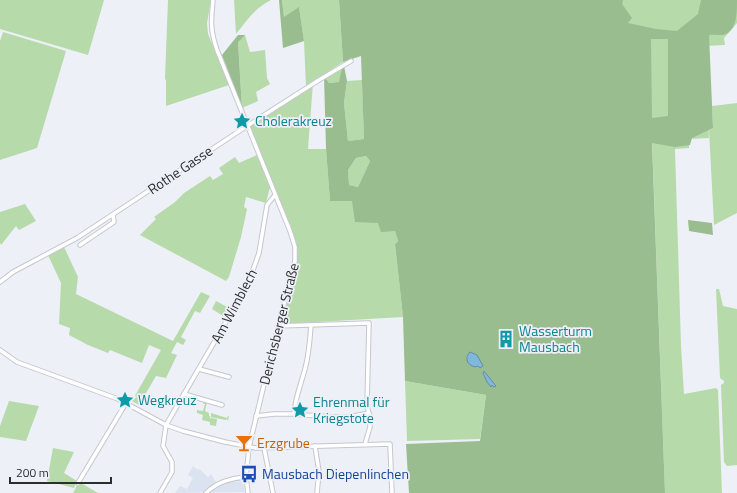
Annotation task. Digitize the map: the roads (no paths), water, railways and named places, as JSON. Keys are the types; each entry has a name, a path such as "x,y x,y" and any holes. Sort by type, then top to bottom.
{"street":[{"name":"Derichsberger Straße","path":"213,0 210,24 212,38 293,239 296,254 249,447 246,477 248,493"},
{"name":"Rothe Gasse","path":"0,282 13,272 77,238 247,126 351,61"},
{"name":"Am Wimblech","path":"166,425 251,278 259,253 267,205 275,195"},
{"name":"Rothe Gasse","path":"80,245 114,222 115,220 113,215"},
{"path":"278,326 369,323 367,405 370,427 365,444"},
{"path":"294,414 295,402 305,368 311,325"},
{"path":"0,350 16,362 126,403 166,425 183,431 249,447 264,448 390,444 392,493"},
{"path":"199,369 229,377"},
{"path":"184,394 222,405"},
{"path":"78,483 126,403"},
{"path":"256,416 294,414 329,418 350,417 369,413"},
{"path":"160,493 169,479 172,467 172,462 163,446 166,425"},
{"path":"315,446 318,472 317,493"},
{"path":"264,448 273,493"},
{"path":"206,493 216,484 236,478 246,477"}],"water":[{"path":"470,352 477,355 483,366 480,368 478,366 475,367 468,363 467,357"},
{"path":"484,371 496,386 494,387 492,385 491,387 487,382 483,373"}],"place":[{"name":"Cholerakreuz","path":"242,121"},
{"name":"Wasserturm Mausbach","path":"506,339"},
{"name":"Wegkreuz","path":"125,400"},
{"name":"Ehrenmal für Kriegstote","path":"300,410"},
{"name":"Erzgrube","path":"244,443"},
{"name":"Mausbach Diepenlinchen","path":"249,474"}]}
